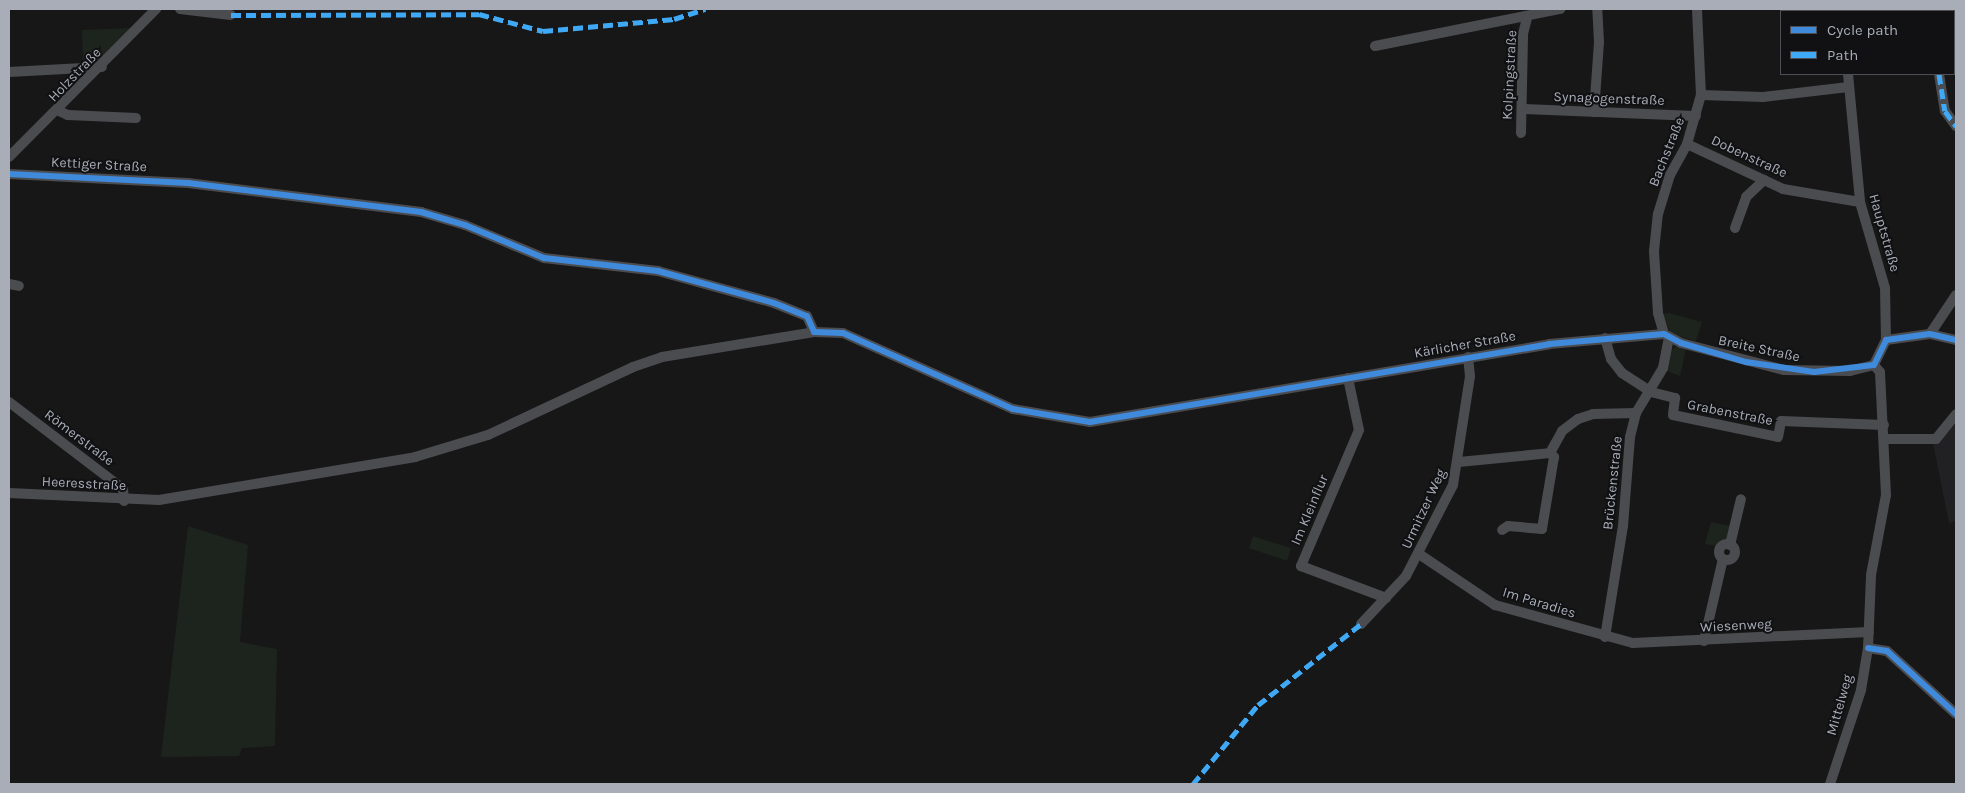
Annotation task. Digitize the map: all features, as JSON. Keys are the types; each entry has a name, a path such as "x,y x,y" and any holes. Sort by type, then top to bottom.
{"street":[{"name":"Holzstraße","path":"9,157 59,111 156,9"},
{"path":"180,9 231,16"},
{"path":"1375,46 1528,18 1560,9"},
{"path":"1594,112 1599,42 1597,9"},
{"name":"Bachstraße","path":"1666,336 1654,283 1658,214 1670,175 1687,144 1701,95 1697,9"},
{"name":"Kolpingstraße","path":"1521,133 1523,34 1528,18"},
{"path":"9,72 102,67"},
{"name":"Hauptstraße","path":"1848,75 1860,202 1885,288 1886,340"},
{"path":"1939,75 1945,110 1956,126"},
{"path":"1701,95 1763,97 1848,87"},
{"name":"Synagogenstraße","path":"1522,109 1696,116"},
{"path":"59,111 68,115 136,118"},
{"name":"Dobenstraße","path":"1687,144 1783,189 1860,202"},
{"name":"Kettiger Straße","path":"9,174 188,183 421,212 465,225 544,258 650,270 774,303 807,316 814,332"},
{"path":"1735,228 1746,198 1764,180"},
{"path":"9,284 20,286"},
{"path":"1930,334 1956,295"},
{"name":"Kärlicher Straße","path":"814,332 843,333 984,397 1049,418 1090,422 1125,420 1468,357 1605,338 1666,336"},
{"name":"Heeresstraße","path":"9,493 124,501 159,500 450,448 488,435 647,362 691,351 814,332"},
{"path":"1874,365 1886,340 1930,334 1956,340"},
{"name":"Breite Straße","path":"1666,336 1784,370 1850,371 1874,365"},
{"name":"Brückenstraße","path":"1605,637 1636,413 1651,392 1663,368 1666,336"},
{"name":"Grabenstraße","path":"1605,338 1611,359 1622,373 1651,392 1676,398 1674,416 1778,437 1781,421 1884,425"},
{"name":"Urmitzer Weg","path":"1361,624 1406,576 1453,485 1459,462 1470,376 1468,357"},
{"name":"Mittelweg","path":"1830,784 1861,690 1868,648 1871,575 1886,494 1886,440 1880,372 1874,365"},
{"name":"Im Kleinflur","path":"1348,378 1359,430 1301,566 1386,598"},
{"name":"Römerstraße","path":"9,402 123,489 124,501"},
{"path":"1502,530 1508,526 1542,528 1555,466 1550,453 1562,431 1578,419 1594,414 1636,413"},
{"path":"1886,440 1936,439 1956,414"},
{"path":"1459,462 1550,453"},
{"path":"1704,641 1723,559 1720,548 1730,545 1741,499"},
{"name":"Im Paradies","path":"1419,554 1495,605 1605,637"},
{"name":"Wiesenweg","path":"1605,637 1633,643 1869,632"},
{"path":"1868,648 1887,652 1956,714"}],"shaded area":[{"path":"133,28 99,62 83,63 82,30"},
{"path":"1669,313 1702,322 1696,341 1671,334 1663,314"},
{"path":"1675,347 1686,349 1680,376 1667,371 1670,351"},
{"path":"1956,423 1956,521 1949,523 1933,443 1940,442"},
{"path":"1711,522 1731,526 1728,539 1717,546 1705,544"},
{"path":"188,526 248,545 240,642 277,649 275,746 242,748 239,756 161,757"},
{"path":"1253,536 1291,548 1287,561 1249,548"}],"marked path":[{"path":"231,15 479,14 543,31 674,19 705,9"},
{"path":"1939,75 1945,111 1956,126"},
{"path":"1193,784 1258,705 1361,624"}],"cycle path":[{"path":"9,174 188,183 421,212 465,225 544,258 658,271 774,303 807,316 814,332 843,333 1013,409 1090,422 1549,344 1664,334 1681,343 1746,362 1814,372 1874,365 1886,340 1930,334 1956,340"},
{"path":"1868,648 1887,651 1956,714"}]}
